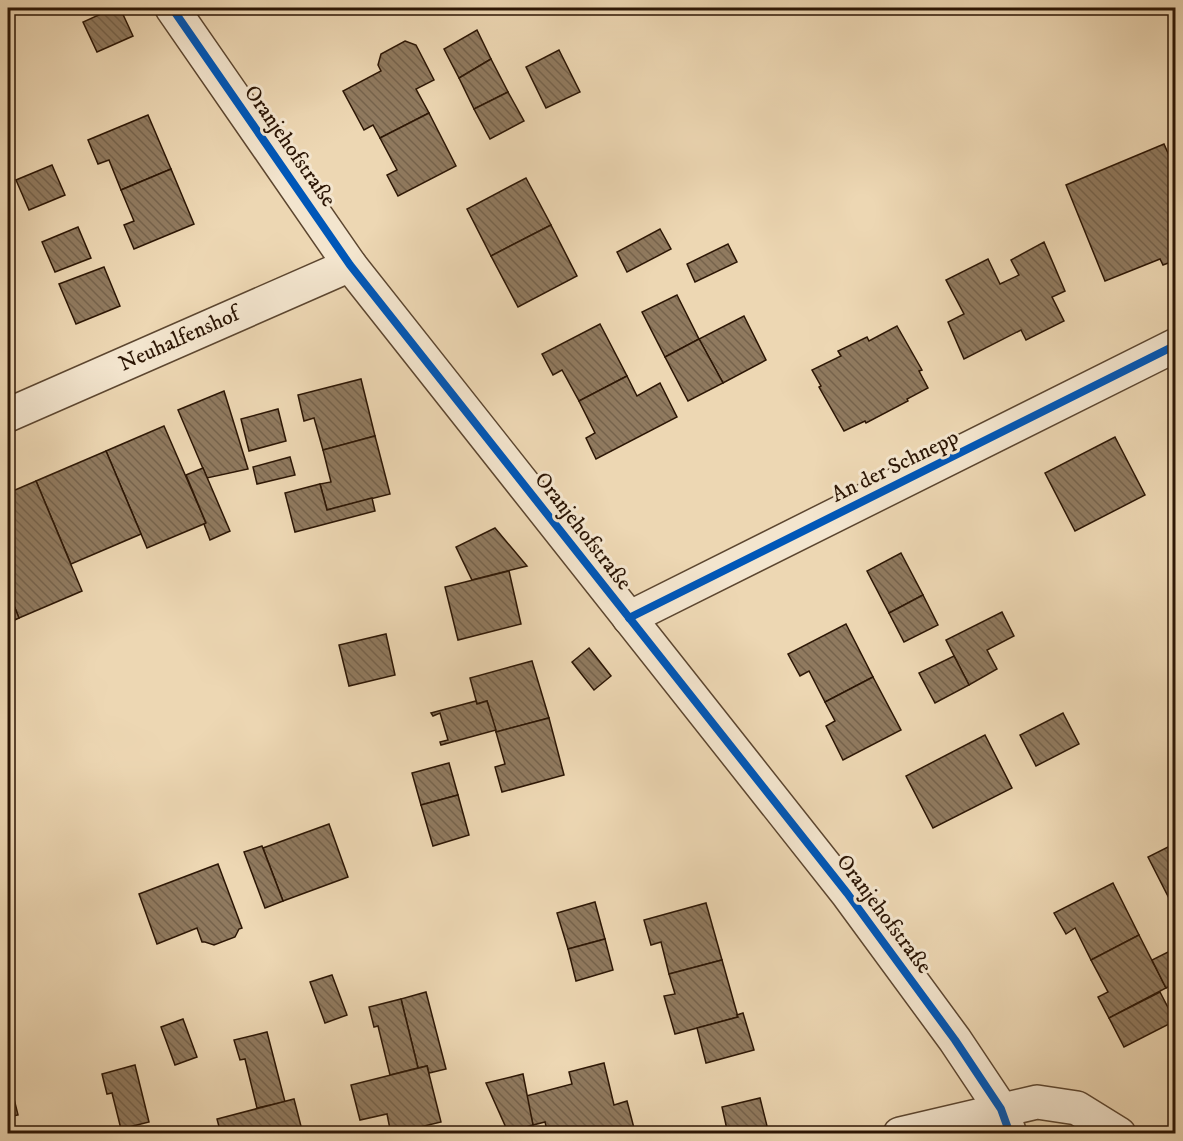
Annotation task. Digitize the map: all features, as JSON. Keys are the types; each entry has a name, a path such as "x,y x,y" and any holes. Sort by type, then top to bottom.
{"street":[{"name":"Oranjehofstraße","path":"177,9 350,265 813,848 955,1040 1005,1121"},
{"name":"Neuhalfenshof","path":"8,414 350,265"},
{"name":"An der Schnepp","path":"629,618 1176,345"},
{"path":"900,1134 1005,1121 1037,1102 1077,1108 1119,1134"}],"building":[{"path":"114,8 120,8 133,36 97,52 83,22"},
{"path":"477,30 491,59 459,78 444,49"},
{"path":"405,41 416,45 434,80 416,89 429,113 380,138 373,125 364,130 343,91 381,71 378,65 381,54"},
{"path":"559,50 580,92 546,108 526,67"},
{"path":"491,59 508,92 474,109 459,78"},
{"path":"508,92 524,121 490,139 474,109"},
{"path":"429,113 456,166 398,196 387,175 397,170 380,138"},
{"path":"148,115 171,169 121,190 109,160 98,164 88,140"},
{"path":"1164,144 1176,171 1176,260 1163,265 1160,259 1105,281 1066,185"},
{"path":"52,165 65,195 29,210 16,180"},
{"path":"171,169 194,224 134,249 124,225 134,221 121,190"},
{"path":"526,178 551,225 491,256 467,209"},
{"path":"551,225 577,276 518,307 491,256"},
{"path":"78,227 91,258 55,272 42,242"},
{"path":"660,229 671,249 627,272 617,252"},
{"path":"1044,242 1065,291 1052,297 1064,321 1026,340 1021,330 964,359 948,322 964,314 946,280 988,259 1000,284 1019,275 1011,260"},
{"path":"728,244 737,262 695,282 687,264"},
{"path":"104,267 120,306 76,324 59,284"},
{"path":"677,295 699,339 665,357 642,312"},
{"path":"744,316 766,360 723,383 699,339"},
{"path":"600,324 627,376 579,401 562,370 553,375 542,354"},
{"path":"897,326 922,370 919,371 928,388 866,423 865,421 844,431 812,370 841,356 838,351 867,337 869,341"},
{"path":"699,339 723,383 688,401 665,357"},
{"path":"627,376 637,396 660,383 677,417 596,459 586,438 595,433 579,401"},
{"path":"361,379 375,436 323,450 314,418 304,421 298,395"},
{"path":"224,391 248,469 207,478 178,410"},
{"path":"278,409 286,441 249,451 241,419"},
{"path":"164,426 206,523 147,548 106,451"},
{"path":"375,436 390,494 327,510 320,484 331,482 323,450"},
{"path":"1115,437 1145,495 1075,531 1045,473"},
{"path":"106,451 141,534 71,564 36,481"},
{"path":"290,457 295,475 257,484 253,467"},
{"path":"203,468 230,531 210,540 204,524 206,523 186,475"},
{"path":"36,481 82,591 19,618 8,591 8,493"},
{"path":"320,484 327,510 372,498 375,511 295,532 285,493"},
{"path":"495,528 527,566 472,580 456,547"},
{"path":"901,553 923,595 889,613 867,571"},
{"path":"509,571 521,624 458,640 445,587"},
{"path":"8,591 19,618 8,623"},
{"path":"923,595 938,625 904,642 889,613"},
{"path":"1002,612 1014,636 987,650 997,669 969,685 946,640"},
{"path":"846,624 873,677 825,702 809,671 800,676 788,654"},
{"path":"386,634 395,675 349,686 339,645"},
{"path":"589,648 611,676 594,690 572,662"},
{"path":"954,656 969,685 935,703 919,673"},
{"path":"532,661 549,718 496,732 487,701 477,704 470,678"},
{"path":"873,677 901,730 843,760 826,726 835,721 825,702"},
{"path":"476,701 477,704 487,701 496,730 441,745 440,742 448,740 440,713 433,716 431,713"},
{"path":"1063,713 1079,744 1036,766 1020,735"},
{"path":"549,718 564,775 502,792 495,767 505,764 496,732"},
{"path":"985,735 1012,788 933,828 906,776"},
{"path":"449,763 458,795 421,805 412,773"},
{"path":"458,795 469,835 433,846 421,805"},
{"path":"329,824 348,877 283,901 263,848"},
{"path":"1176,843 1176,912 1148,857"},
{"path":"262,846 283,901 265,908 244,852"},
{"path":"218,864 242,928 235,937 214,945 202,942 197,928 157,944 139,894"},
{"path":"1113,883 1139,935 1091,960 1075,928 1066,934 1054,913"},
{"path":"595,902 605,939 568,949 557,913"},
{"path":"706,903 722,960 669,974 661,942 651,945 644,920"},
{"path":"1139,935 1166,988 1109,1018 1098,997 1108,992 1091,960"},
{"path":"605,939 613,970 576,981 568,949"},
{"path":"1172,950 1176,958 1176,983 1166,988 1152,960"},
{"path":"722,960 738,1017 675,1034 664,996 675,994 669,974"},
{"path":"332,975 347,1015 325,1023 310,982"},
{"path":"426,992 446,1069 429,1073 427,1066 418,1068 401,999"},
{"path":"1160,992 1175,1021 1124,1047 1109,1018"},
{"path":"401,999 418,1068 390,1075 378,1026 374,1027 369,1007"},
{"path":"743,1013 754,1050 706,1063 697,1028 738,1017 737,1015"},
{"path":"183,1019 197,1057 175,1065 161,1027"},
{"path":"267,1032 285,1102 257,1108 245,1059 240,1060 234,1040"},
{"path":"604,1063 614,1105 627,1101 635,1132 627,1134 548,1134 545,1122 533,1125 526,1096 572,1084 569,1072"},
{"path":"135,1065 149,1122 121,1129 112,1093 107,1094 102,1074"},
{"path":"427,1066 441,1122 391,1134 387,1114 360,1120 351,1085"},
{"path":"523,1074 533,1125 508,1132 486,1083"},
{"path":"8,1075 18,1115 8,1117"},
{"path":"760,1098 769,1134 728,1134 722,1107"},
{"path":"294,1099 303,1134 221,1134 217,1119"}],"cycle path":[{"path":"172,8 350,265 847,893 955,1040 1001,1109 1010,1134"},
{"path":"629,618 1176,345"}]}
